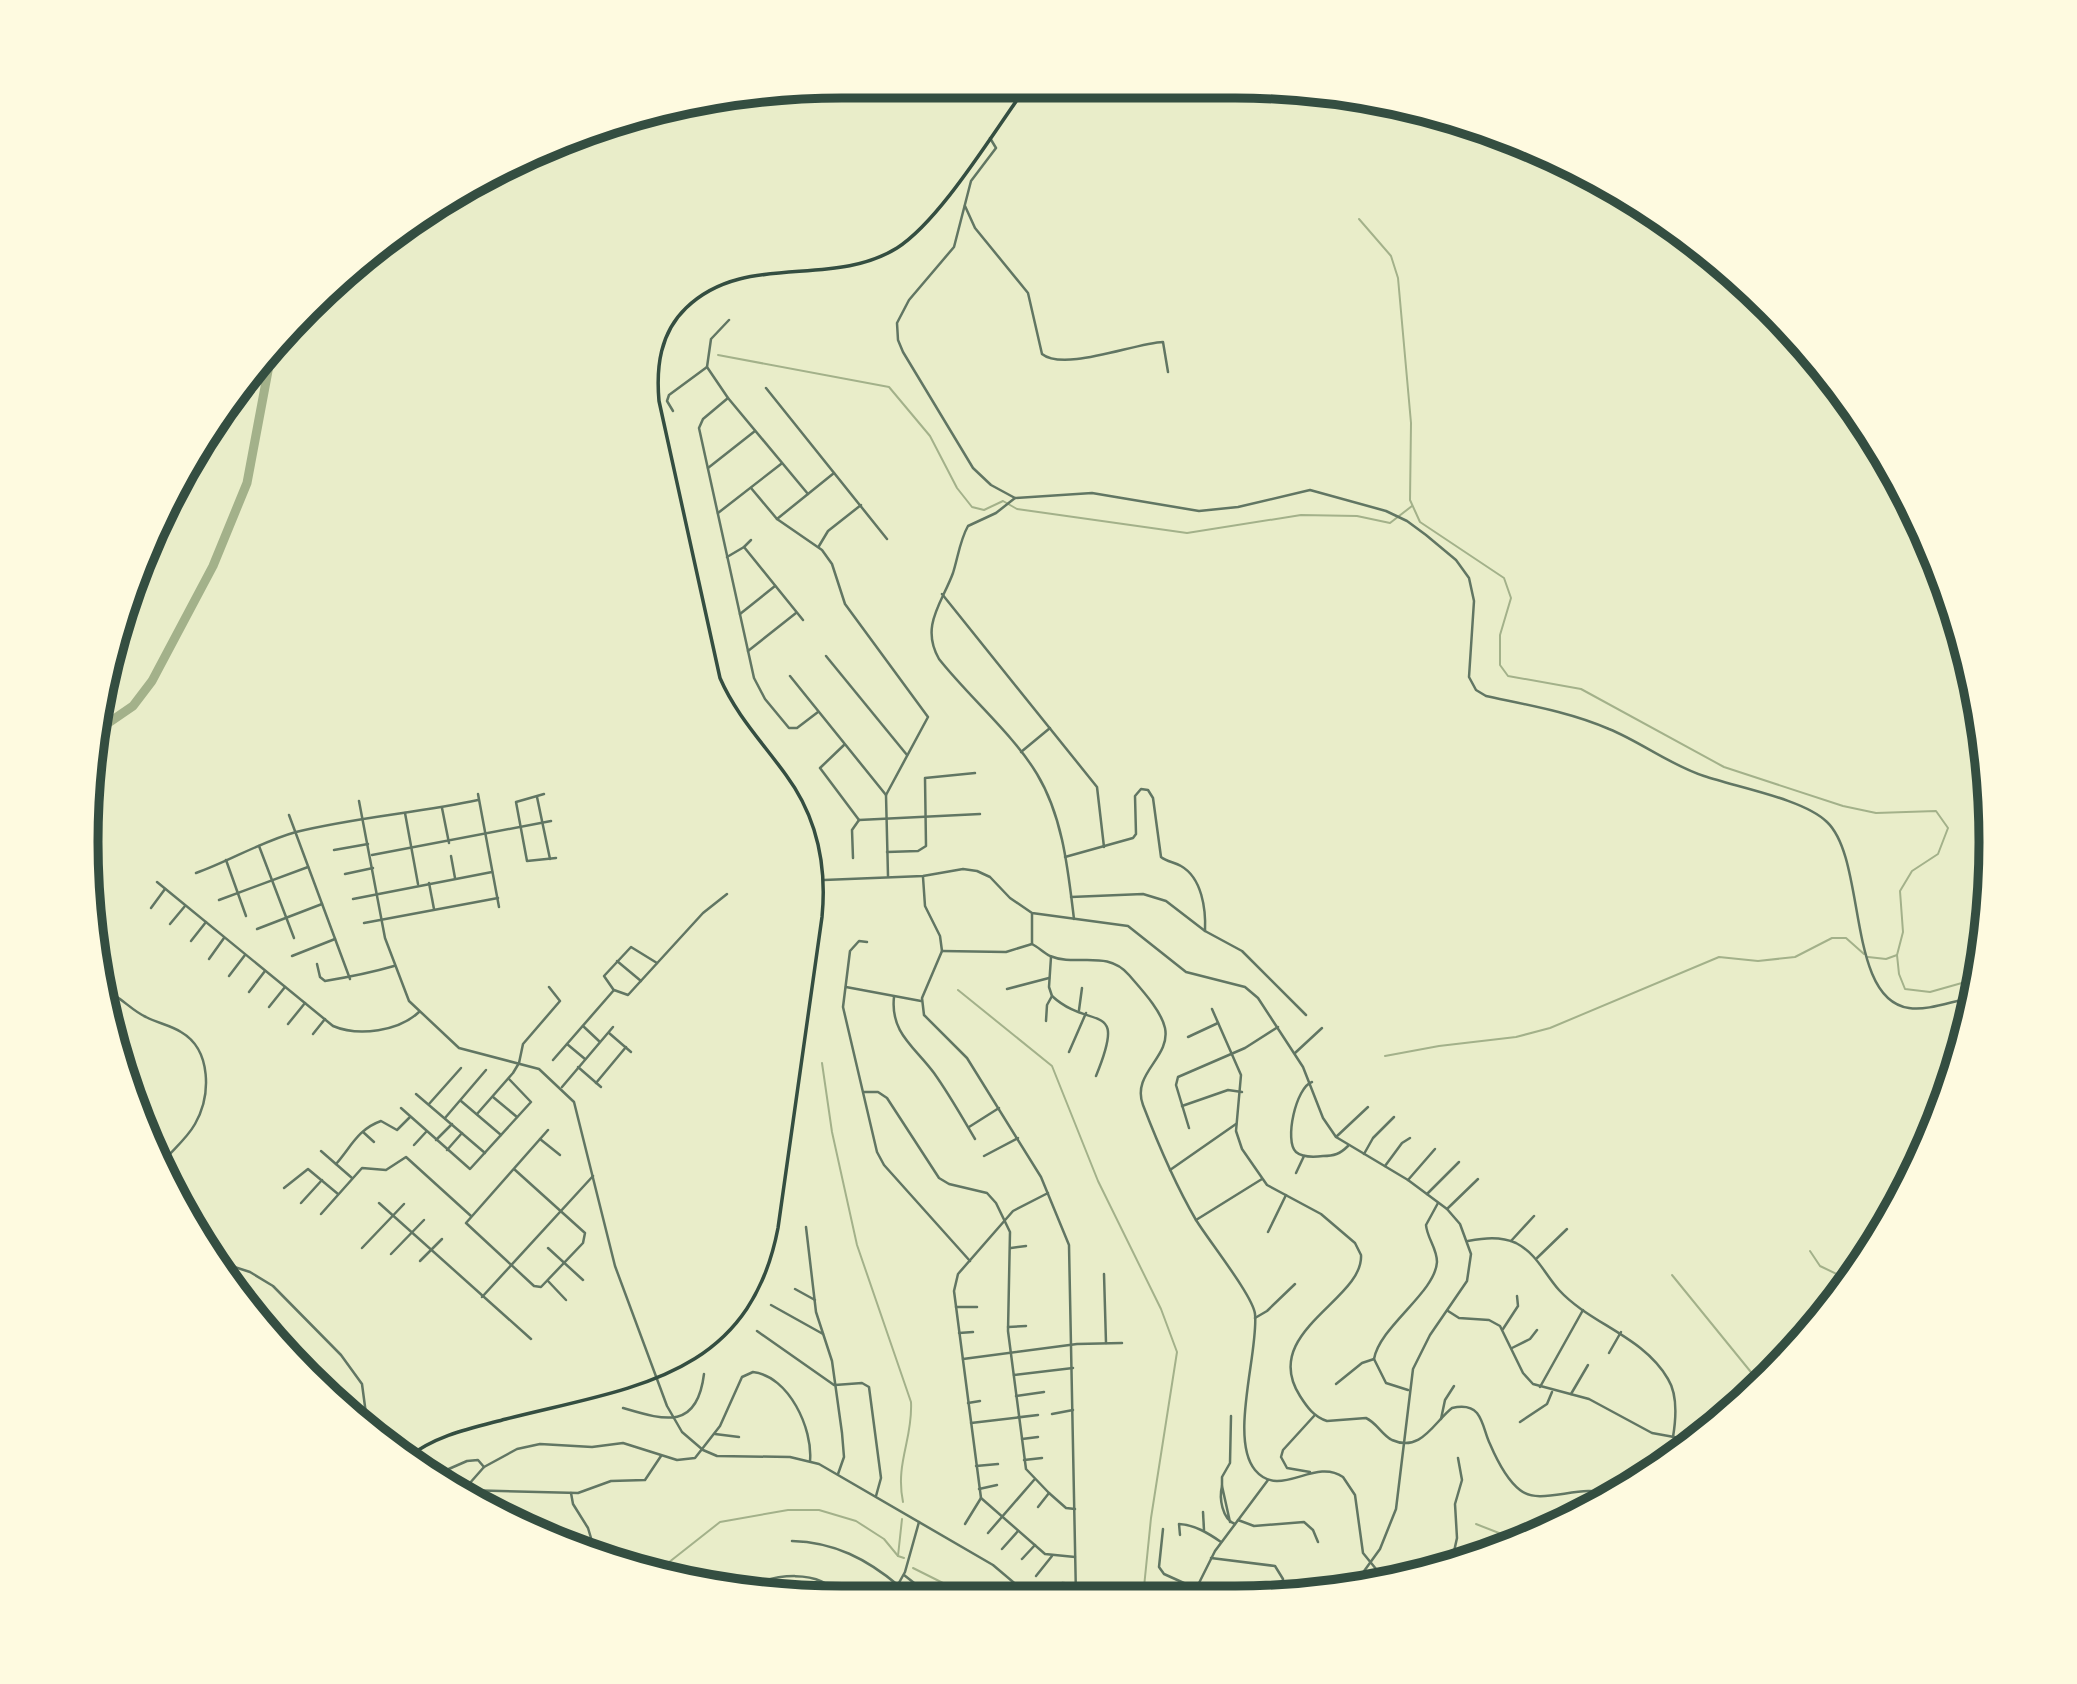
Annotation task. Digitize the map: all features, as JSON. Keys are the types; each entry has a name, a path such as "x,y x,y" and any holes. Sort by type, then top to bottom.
{"main road":[{"path":"417,1453 456,1432 657,1380 698,1359 731,1329 757,1293 770,1263 778,1228 822,917 824,880 816,836 804,805 787,776 738,713 720,678 659,401 658,373 661,353 667,334 681,313 694,300 722,283 754,275 849,267 897,248 936,211 1018,98"}],"street":[{"path":"989,138 996,149 974,174 964,202 954,247 900,313 897,329 900,346 966,458 991,485 1015,498 1092,492 1199,511 1238,507 1310,490 1355,500 1407,521 1456,560 1469,578 1474,601 1468,677 1476,690 1486,696 1592,722 1691,771 1773,797 1821,817 1831,827 1841,849 1870,967 1880,988 1898,1004 1912,1009 1962,1000"},
{"path":"964,202 975,229 1028,293 1039,349 1046,358 1113,353 1163,342 1168,372"},
{"path":"729,320 711,339 707,367 728,398 808,494"},
{"path":"673,411 667,401 668,395 707,367"},
{"path":"766,388 887,539"},
{"path":"728,398 699,425 757,687 786,726 797,728 818,712"},
{"path":"708,468 755,431"},
{"path":"718,513 782,464"},
{"path":"776,519 834,473"},
{"path":"751,488 776,519 819,546 832,564 845,604 928,717 886,795 888,878"},
{"path":"1015,498 996,513 968,526 932,624 934,651 963,690 1021,752 1048,793 1065,857 1074,919"},
{"path":"819,546 828,531 861,506"},
{"path":"727,557 751,540"},
{"path":"744,547 803,620"},
{"path":"740,614 775,586"},
{"path":"942,594 1098,790 1104,847"},
{"path":"748,651 796,613"},
{"path":"826,656 907,755"},
{"path":"790,676 886,795"},
{"path":"1021,752 1050,728"},
{"path":"844,746 820,768 859,820"},
{"path":"887,852 924,849 927,844 925,778 975,773"},
{"path":"1065,857 1135,836 1135,796 1141,789 1150,792 1161,857 1184,867 1196,882 1201,893 1205,931"},
{"path":"544,793 516,803 519,828 527,861 556,858"},
{"path":"478,794 499,907"},
{"path":"537,795 550,859"},
{"path":"196,873 259,845 295,833 478,800"},
{"path":"359,801 382,918 394,966 405,995 419,1012 464,1051 539,1069 575,1101 615,1266 657,1380 673,1419 682,1432 703,1450 724,1457 779,1456 810,1461 838,1474 1005,1573 1019,1586"},
{"path":"442,807 449,842"},
{"path":"405,813 418,884"},
{"path":"859,820 980,814"},
{"path":"289,815 350,979"},
{"path":"853,858 852,830 859,820"},
{"path":"370,855 485,836 551,821"},
{"path":"334,850 368,844"},
{"path":"259,845 294,938"},
{"path":"451,856 456,878"},
{"path":"226,860 246,916"},
{"path":"219,900 308,866"},
{"path":"345,874 373,868"},
{"path":"824,880 923,876 963,869 977,871 990,877 1010,898 1032,913 1128,926 1186,972 1240,984 1258,998 1295,1053 1312,1082 1323,1118 1336,1137 1408,1180 1447,1209 1468,1241 1471,1261 1467,1281 1423,1345 1408,1390 1405,1442 1396,1508 1385,1538 1362,1575"},
{"path":"353,899 418,884 492,872"},
{"path":"923,876 925,906 940,936 942,951 921,1001 926,1019 962,1051 1018,1138 1048,1193 1069,1245 1076,1584 1062,1583 1059,1586"},
{"path":"158,882 245,955 341,1029 375,1029 406,1023 419,1012"},
{"path":"429,883 434,909"},
{"path":"151,908 165,889"},
{"path":"657,963 634,946 617,961 604,979 614,990 625,996 641,981 703,913 727,894"},
{"path":"1071,897 1151,895 1166,901 1205,931 1242,951 1306,1014"},
{"path":"364,923 498,898"},
{"path":"257,929 322,904"},
{"path":"170,924 185,905"},
{"path":"1032,913 1032,944 1051,957 1116,964 1128,974 1163,1021 1164,1044 1143,1078 1140,1092 1170,1170 1196,1220 1250,1298 1255,1318 1246,1392 1247,1450 1254,1469 1268,1479 1284,1481 1310,1472"},
{"path":"191,941 205,922"},
{"path":"209,959 224,938"},
{"path":"292,956 335,939"},
{"path":"867,942 859,941 851,948 844,1013 881,1161 970,1261"},
{"path":"942,951 1011,952 1032,944"},
{"path":"229,976 245,955"},
{"path":"1046,1021 1047,1005 1052,996 1049,978 1051,957"},
{"path":"617,961 641,981"},
{"path":"317,964 323,981 350,979 394,966"},
{"path":"249,992 265,971"},
{"path":"1007,989 1049,978"},
{"path":"270,1007 285,987"},
{"path":"477,1114 509,1079 519,1063 523,1044 561,999 549,987"},
{"path":"846,987 921,1001"},
{"path":"1079,1010 1082,988"},
{"path":"553,1060 614,990"},
{"path":"114,996 139,1014 182,1032 199,1052 205,1067 205,1095 197,1122 168,1156"},
{"path":"1052,996 1105,1023 1110,1033 1096,1076"},
{"path":"894,997 893,1010 902,1036 934,1073 975,1139"},
{"path":"288,1024 305,1003"},
{"path":"1294,1010 1297,1006"},
{"path":"1212,1009 1241,1075 1242,1092 1236,1124 1238,1142 1270,1188 1329,1220 1355,1243 1361,1255 1356,1277 1302,1333 1296,1346 1293,1381 1315,1415 1331,1422 1366,1418 1393,1440 1405,1442 1423,1438 1456,1407 1474,1410 1494,1452 1516,1486 1526,1494 1539,1496 1598,1491"},
{"path":"1069,1052 1086,1013"},
{"path":"313,1034 325,1019"},
{"path":"1188,1037 1218,1023"},
{"path":"583,1026 600,1042"},
{"path":"562,1087 613,1027"},
{"path":"1189,1128 1175,1082 1178,1077 1232,1054 1278,1027"},
{"path":"1295,1053 1322,1028"},
{"path":"609,1032 631,1052"},
{"path":"567,1044 586,1059"},
{"path":"596,1083 626,1047"},
{"path":"578,1067 601,1087"},
{"path":"429,1104 461,1068"},
{"path":"446,1118 486,1070"},
{"path":"401,1108 468,1169 531,1099 509,1079"},
{"path":"1312,1082 1299,1092 1291,1140 1294,1150 1304,1156 1336,1155 1348,1146"},
{"path":"1182,1106 1228,1090 1242,1092"},
{"path":"864,1092 878,1091 887,1098 939,1178 949,1184 987,1193 1005,1220 1011,1248 1008,1327 1024,1460 1034,1480 1066,1507 1075,1509"},
{"path":"416,1094 485,1153"},
{"path":"493,1097 517,1117"},
{"path":"461,1100 501,1135"},
{"path":"1336,1137 1368,1107"},
{"path":"969,1128 999,1108"},
{"path":"336,1164 352,1140 362,1132 382,1121 397,1130 410,1117"},
{"path":"1364,1154 1373,1138 1394,1117"},
{"path":"436,1140 452,1124"},
{"path":"1170,1170 1236,1124"},
{"path":"514,1169 583,1230 585,1236 548,1282 536,1287 467,1225 471,1216 548,1130"},
{"path":"362,1132 374,1142"},
{"path":"414,1145 426,1132"},
{"path":"447,1150 462,1133"},
{"path":"984,1156 1018,1138"},
{"path":"1385,1166 1403,1142 1410,1138"},
{"path":"540,1139 559,1155"},
{"path":"1408,1180 1435,1149"},
{"path":"321,1151 352,1178"},
{"path":"1296,1173 1304,1156"},
{"path":"321,1214 362,1168 386,1170 408,1157 471,1216"},
{"path":"1427,1194 1459,1162"},
{"path":"284,1188 306,1169 338,1194"},
{"path":"482,1297 593,1176"},
{"path":"1196,1220 1262,1179"},
{"path":"1447,1209 1478,1179"},
{"path":"301,1203 322,1180"},
{"path":"1048,1193 1015,1209 970,1261 955,1283 956,1307 981,1498 1035,1545 1052,1556 1075,1557"},
{"path":"1268,1232 1286,1195"},
{"path":"379,1203 531,1339"},
{"path":"362,1248 404,1203"},
{"path":"1408,1390 1386,1383 1378,1373 1374,1359 1378,1345 1435,1270 1436,1251 1426,1225 1438,1203"},
{"path":"1511,1241 1534,1216"},
{"path":"391,1254 424,1220"},
{"path":"806,1227 815,1300 835,1385 844,1454 838,1474"},
{"path":"1536,1258 1567,1228"},
{"path":"1468,1241 1492,1238 1511,1241 1536,1258 1560,1291 1583,1310 1621,1332 1670,1382 1675,1408 1673,1437"},
{"path":"419,1261 442,1239"},
{"path":"1011,1248 1026,1246"},
{"path":"548,1248 583,1280"},
{"path":"226,1259 235,1268"},
{"path":"231,1267 258,1277 287,1297 341,1355 362,1384 366,1413"},
{"path":"1104,1274 1106,1343"},
{"path":"548,1282 566,1300"},
{"path":"1255,1318 1267,1311 1295,1284"},
{"path":"795,1289 815,1300"},
{"path":"1503,1329 1518,1306 1517,1296"},
{"path":"771,1305 824,1335"},
{"path":"956,1307 977,1307"},
{"path":"1540,1387 1583,1310"},
{"path":"1448,1311 1459,1318 1489,1320 1503,1329 1526,1378 1540,1387 1589,1399 1643,1429 1680,1438"},
{"path":"1008,1327 1026,1326"},
{"path":"1512,1348 1530,1339 1537,1330"},
{"path":"757,1331 835,1385 862,1383 869,1387 881,1482 876,1496"},
{"path":"959,1333 973,1332"},
{"path":"1609,1353 1621,1332"},
{"path":"963,1359 1072,1345 1122,1343"},
{"path":"1336,1384 1362,1363 1374,1359"},
{"path":"1571,1394 1588,1365"},
{"path":"1014,1375 1073,1368"},
{"path":"468,1485 484,1467 517,1449 548,1443 592,1447 624,1443 684,1461 695,1458 715,1434 742,1377 756,1371 776,1385 798,1410 810,1440 810,1461"},
{"path":"623,1408 662,1419 673,1419 692,1408 704,1374"},
{"path":"1441,1419 1445,1400 1454,1386"},
{"path":"1016,1396 1044,1392"},
{"path":"1520,1422 1547,1404 1552,1392"},
{"path":"968,1403 980,1401"},
{"path":"1052,1414 1073,1410"},
{"path":"971,1423 1038,1415"},
{"path":"1315,1415 1283,1450 1281,1457 1287,1468 1310,1472 1332,1471 1349,1483 1355,1495 1362,1550 1377,1572"},
{"path":"1231,1416 1230,1463 1222,1477 1222,1486 1224,1513 1230,1522 1235,1524"},
{"path":"715,1434 739,1437"},
{"path":"1022,1439 1038,1437"},
{"path":"480,1491 571,1493 590,1491 611,1481 645,1480 661,1455"},
{"path":"1024,1460 1042,1458"},
{"path":"1454,1553 1457,1538 1455,1504 1462,1480 1458,1458"},
{"path":"445,1471 471,1460 478,1460 484,1467"},
{"path":"976,1466 998,1464"},
{"path":"1196,1586 1210,1558 1268,1479"},
{"path":"988,1533 1034,1480"},
{"path":"979,1489 997,1485"},
{"path":"571,1493 573,1503 588,1528 592,1543"},
{"path":"1038,1507 1049,1493"},
{"path":"965,1524 981,1498"},
{"path":"1203,1512 1204,1530"},
{"path":"1238,1520 1254,1526 1304,1522 1311,1526 1318,1542"},
{"path":"792,1541 819,1543 851,1553 899,1586 919,1522"},
{"path":"1180,1535 1179,1524 1204,1530 1221,1542"},
{"path":"1163,1529 1159,1567 1164,1574 1191,1586"},
{"path":"1002,1549 1018,1531"},
{"path":"1022,1559 1035,1545"},
{"path":"1037,1576 1052,1556"},
{"path":"1210,1558 1275,1566 1283,1579 1282,1584"},
{"path":"904,1575 918,1586"},
{"path":"762,1581 800,1576 829,1585"}],"waterway":[{"path":"1359,219 1391,256 1398,278 1411,423 1410,500 1420,522 1504,578 1511,598 1500,635 1500,665 1508,676 1581,689 1724,767 1843,806 1876,813 1936,811 1948,828 1938,854 1912,871 1900,891 1903,932 1897,955 1899,974 1905,989 1930,992 1966,982"},
{"path":"718,355 889,387 930,436 957,488 972,507 984,510 1003,501 1017,509 1187,533 1301,515 1357,516 1390,523 1412,506"},
{"path":"108,723 133,706 152,681 213,566 247,483 268,369"},
{"path":"1385,1056 1439,1046 1516,1037 1550,1028 1719,957 1758,961 1795,957 1832,938 1846,938 1864,954"},
{"path":"1868,957 1886,959 1897,955"},
{"path":"958,990 1052,1066 1098,1181 1161,1309 1177,1352 1151,1518 1144,1586"},
{"path":"822,1063 832,1132 857,1245 911,1402 901,1475 903,1502"},
{"path":"1810,1251 1820,1266 1839,1275"},
{"path":"1672,1275 1753,1375"},
{"path":"666,1565 720,1522 788,1510 819,1510 856,1521 884,1539 898,1556 904,1558"},
{"path":"898,1556 902,1519"},
{"path":"1476,1524 1504,1535"},
{"path":"913,1568 949,1586"}]}
